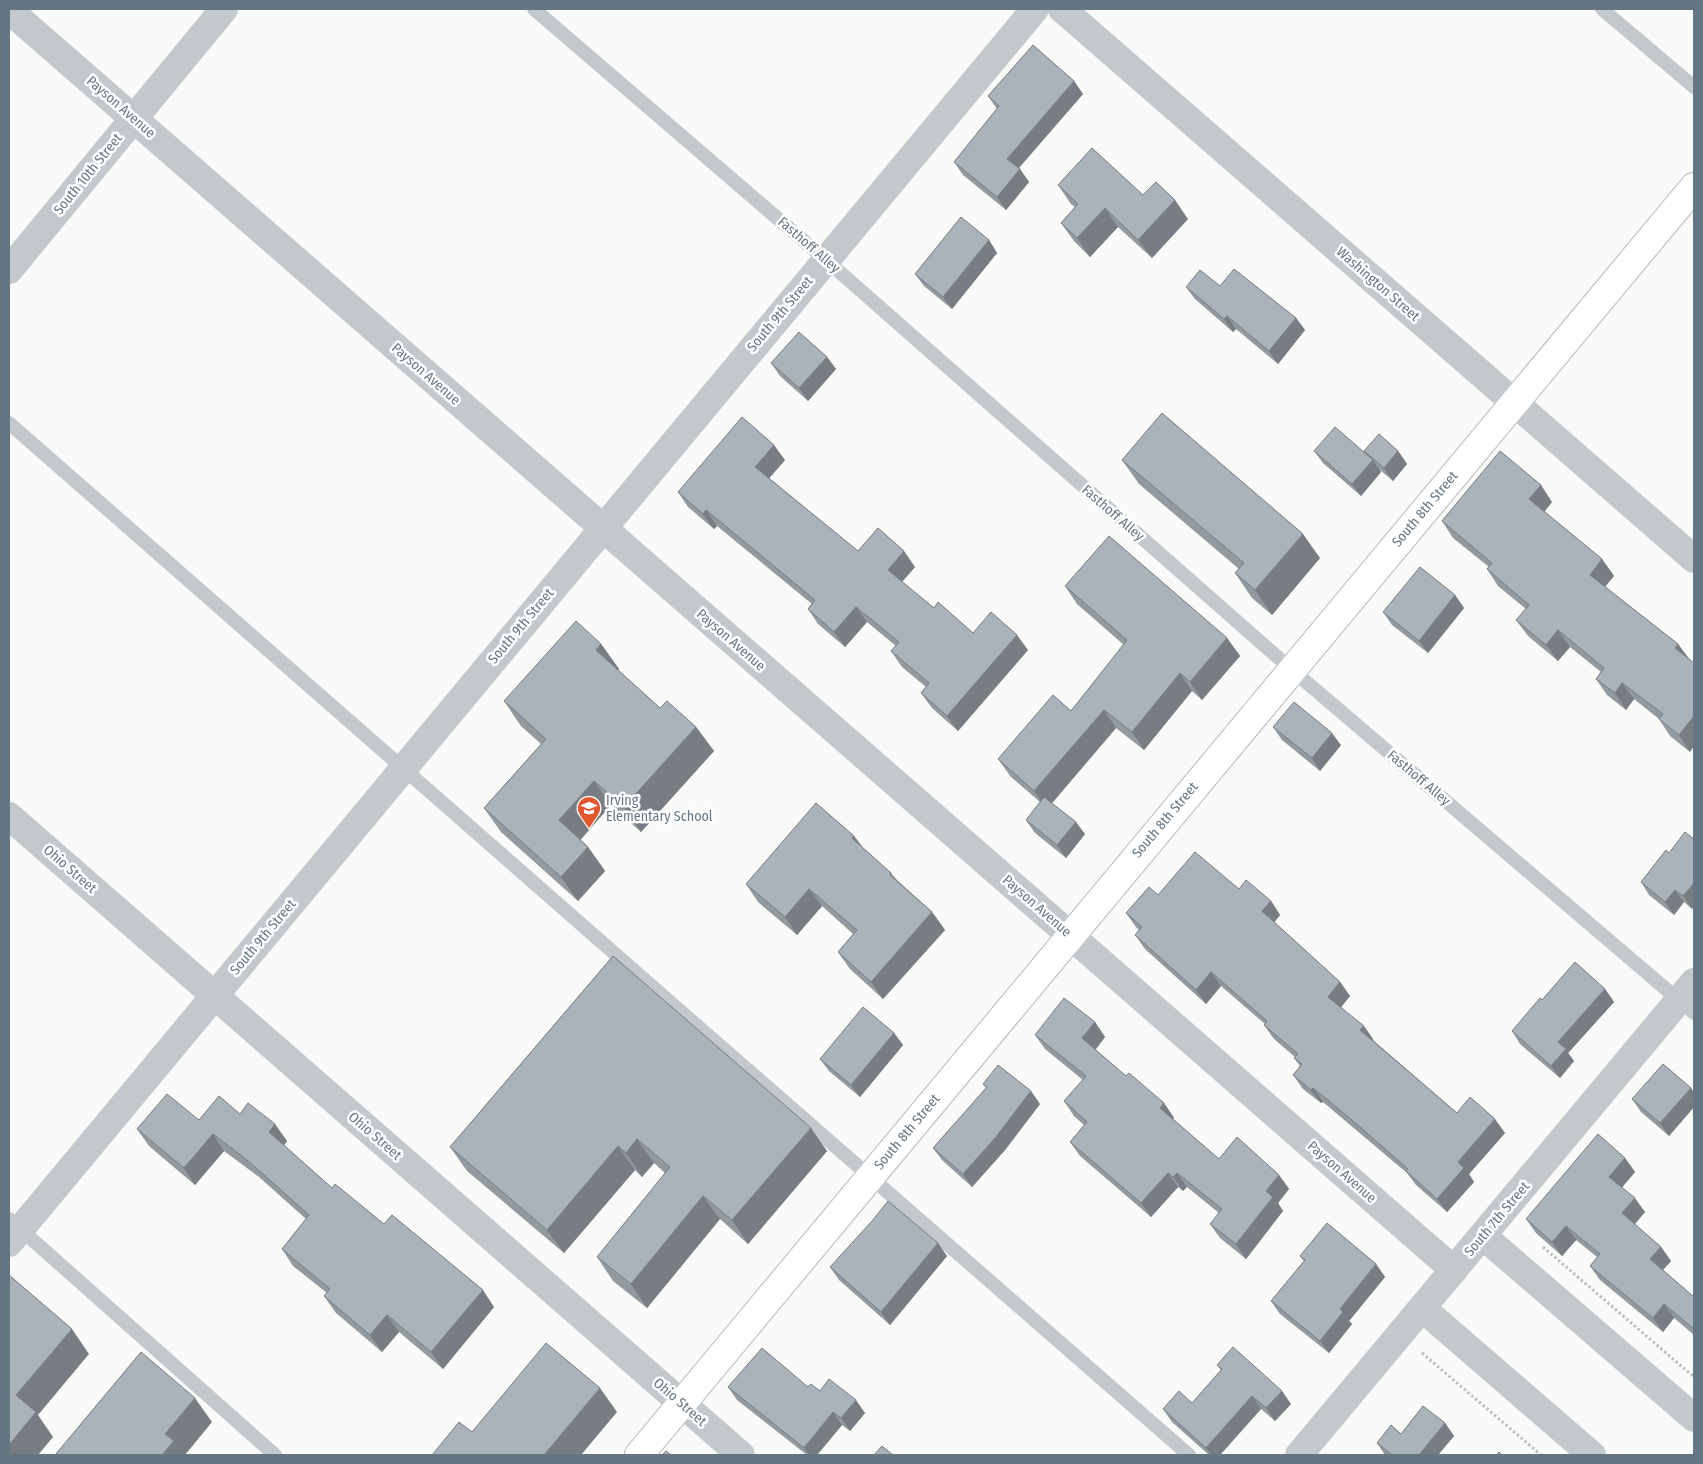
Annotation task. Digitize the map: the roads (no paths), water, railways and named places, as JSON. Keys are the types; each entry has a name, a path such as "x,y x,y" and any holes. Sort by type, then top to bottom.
{"street":[{"name":"South 10th Street","path":"9,270 224,9"},
{"name":"South 9th Street","path":"13,1230 214,996 1035,9"},
{"name":"Washington Street","path":"1062,9 1694,559"},
{"name":"Payson Avenue","path":"9,10 1454,1270"},
{"name":"South 8th Street","path":"639,1455 1290,669 1694,187"},
{"name":"Ohio Street","path":"9,816 741,1455"},
{"name":"South 7th Street","path":"1299,1455 1483,1236 1689,999"},
{"path":"1483,1236 1694,1418"},
{"path":"1422,1308 1592,1455"}],"lane":[{"name":"Fasthoff Alley","path":"534,9 826,260 1290,669 1689,999"},
{"path":"1602,9 1694,87"},
{"path":"9,423 404,767 869,1178 1189,1455"},
{"path":"13,1230 266,1453"}],"place":[{"name":"Irving Elementary School","path":"589,829"}]}
